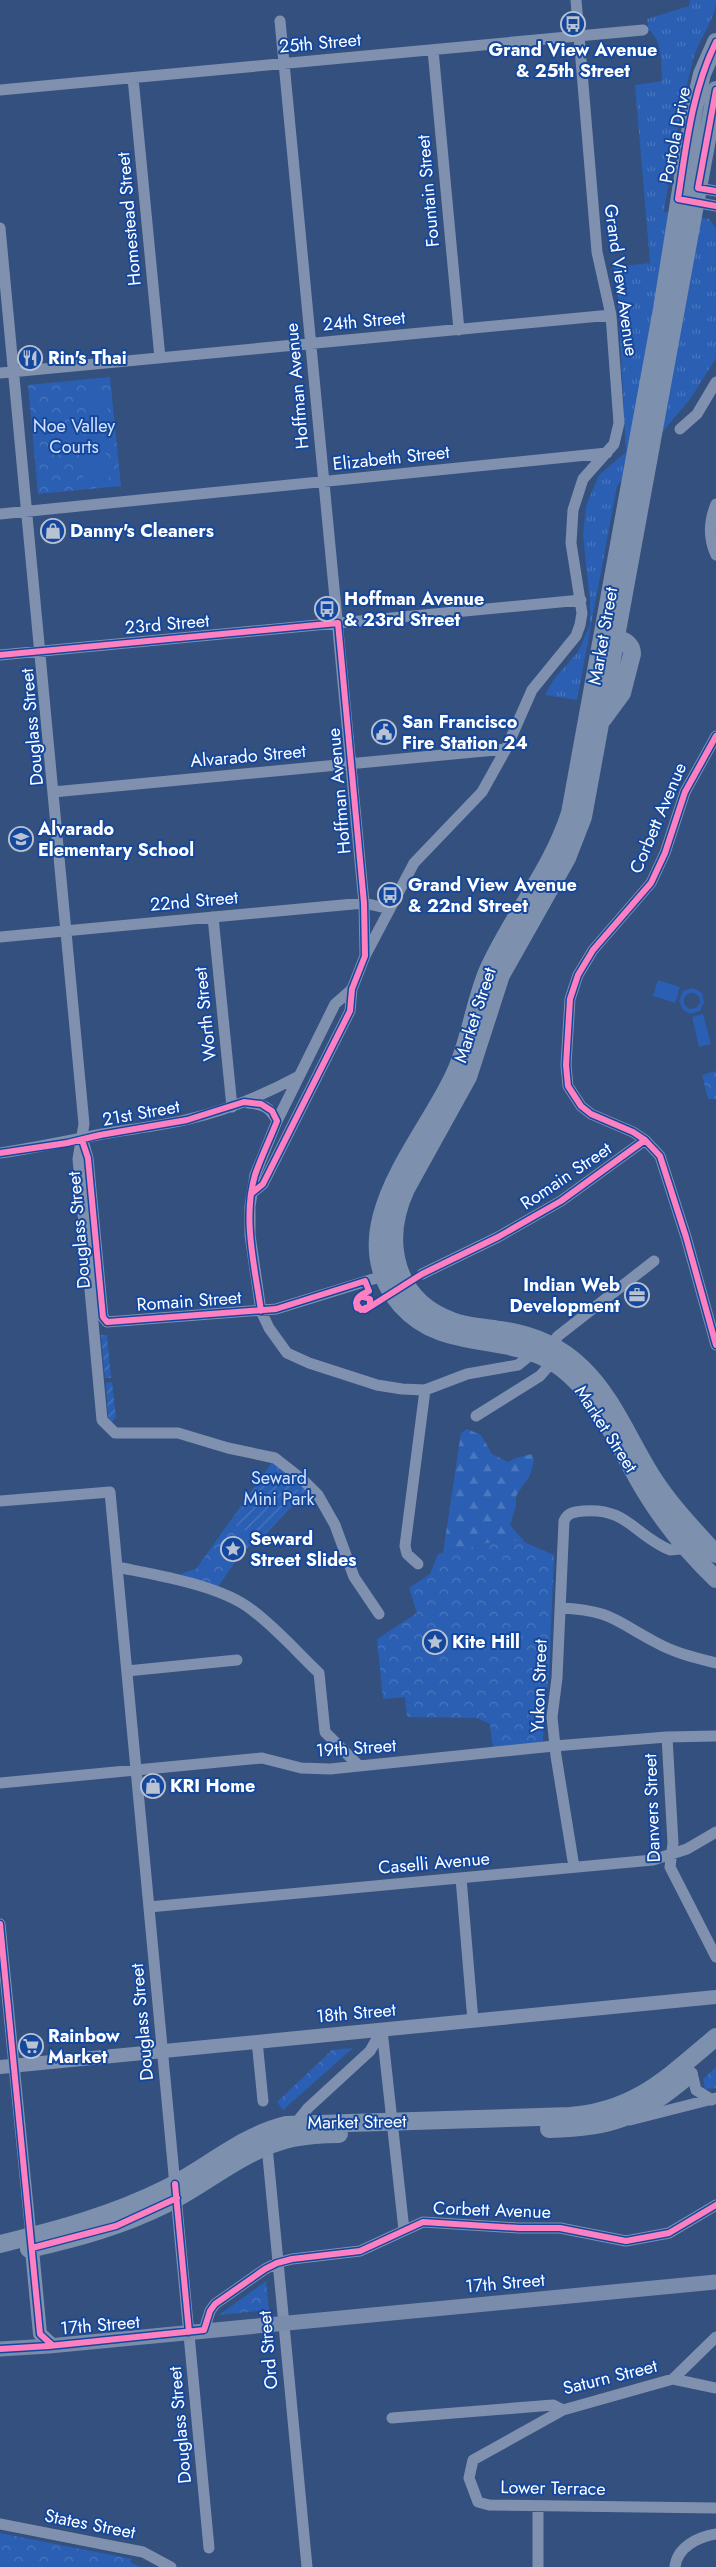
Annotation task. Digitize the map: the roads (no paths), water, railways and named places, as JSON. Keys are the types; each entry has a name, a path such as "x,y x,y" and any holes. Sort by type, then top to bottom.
{"main road":[{"name":"Portola Drive","path":"687,201 696,98 704,68 716,42"},
{"name":"Portola Drive","path":"687,201 716,90"},
{"name":"Market Street","path":"552,1353 534,1352 505,1344 458,1338 431,1328 402,1305 383,1276 379,1260 378,1239 386,1200 456,1071 488,970 555,852 566,827 609,643 651,445 687,201"},
{"name":"Market Street","path":"609,643 633,471 662,310 687,201"},
{"name":"Market Street","path":"609,643 630,646 631,663 622,693 601,722 587,802 578,832 564,864 501,975 468,1077 406,1189 398,1209 394,1230 395,1258 402,1276 414,1294 434,1312 463,1325 513,1332 552,1353 587,1394 652,1502 691,1539 716,1554"},
{"name":"Market Street","path":"691,1539 716,1579"},
{"name":"Market Street","path":"0,2256 31,2242 176,2191 267,2146 306,2136 393,2126 570,2116 610,2110 651,2089 716,2037"},
{"name":"Market Street","path":"176,2191 254,2136 296,2123 573,2128 614,2122 648,2107 716,2053"},
{"name":"Market Street","path":"0,2244 31,2242"},
{"name":"17th Street","path":"0,2349 41,2341 197,2331 716,2282"}],"street":[{"name":"Grand View Avenue","path":"252,1193 263,1184 350,1011 352,989 366,956 414,863 482,792 506,749 532,690 576,636 582,613 571,543 572,510 583,480 614,444 619,423 611,315 597,252 576,0"},
{"name":"Hoffman Avenue","path":"280,21 364,903 366,956"},
{"name":"25th Street","path":"0,90 643,30"},
{"name":"Fountain Street","path":"433,50 459,330"},
{"name":"Homestead Street","path":"133,78 160,358"},
{"name":"Portola Drive","path":"687,201 716,191"},
{"name":"Portola Drive","path":"687,201 716,206"},
{"name":"Douglass Street","path":"0,229 84,1124 78,1160 102,1420 115,1433 178,1433 228,1448 275,1458 303,1480 318,1495 335,1525 354,1577 379,1614"},
{"name":"24th Street","path":"0,373 611,315"},
{"path":"680,429 697,414 716,382"},
{"name":"Elizabeth Street","path":"0,514 607,453"},
{"path":"716,504 710,521 712,541 716,555"},
{"name":"23rd Street","path":"0,655 581,600"},
{"name":"Corbett Avenue","path":"716,736 685,792 665,853 652,883 593,950 578,975 570,1000 566,1065 567,1081 572,1095 590,1114 624,1127 645,1140 657,1152 663,1163 716,1345"},
{"name":"Alvarado Street","path":"53,792 506,749"},
{"name":"22nd Street","path":"0,937 364,903 390,909"},
{"name":"Worth Street","path":"213,917 232,1107"},
{"name":"Grand View Avenue","path":"352,989 335,1004 277,1122 255,1175 249,1219 261,1311 277,1341 287,1354 377,1385 425,1390 467,1374 518,1365 534,1352"},
{"name":"21st Street","path":"0,1153 187,1120 232,1107 299,1076"},
{"path":"244,1102 261,1104 272,1111 277,1122"},
{"name":"Douglass Street","path":"82,1140 88,1158 103,1317"},
{"name":"Romain Street","path":"422,1274 498,1237 561,1201 645,1140"},
{"path":"476,1416 533,1381 552,1353 558,1336 654,1261"},
{"name":"Romain Street","path":"103,1317 107,1322 276,1309 383,1276"},
{"path":"703,1299 716,1299"},
{"path":"418,1564 407,1554 404,1546 425,1390"},
{"name":"Douglass Street","path":"0,1501 110,1492 176,2191 197,2331 209,2548"},
{"name":"Yukon Street","path":"574,1867 554,1746 552,1716 557,1678 563,1525 566,1517 575,1512 605,1510 616,1514 664,1547 676,1550 691,1539"},
{"path":"117,1567 178,1580 214,1591 251,1608 319,1673 325,1732 359,1766"},
{"path":"560,1608 597,1611 626,1624 657,1644 716,1663"},
{"path":"127,1671 237,1660"},
{"name":"19th Street","path":"0,1783 262,1758 301,1768 330,1770 554,1746 667,1737 716,1736"},
{"name":"Danvers Street","path":"667,1737 673,1843 671,1856 672,1873 716,1957"},
{"name":"Caselli Avenue","path":"149,1907 652,1860 671,1856 716,1832"},
{"path":"461,1878 473,2021"},
{"path":"0,1924 41,2341"},
{"name":"18th Street","path":"0,2067 716,1997"},
{"path":"296,2123 308,2108 370,2051 382,2030"},
{"path":"382,2030 404,2230"},
{"path":"257,2042 263,2101"},
{"path":"692,2073 696,2090 714,2099"},
{"path":"614,2122 653,2116 714,2099"},
{"name":"Ord Street","path":"267,2146 307,2567"},
{"name":"Corbett Avenue","path":"197,2331 215,2304 265,2269 277,2263 292,2259 360,2251 423,2222 519,2228 560,2228 617,2240 640,2240 674,2230 716,2204"},
{"path":"673,2379 716,2337"},
{"name":"Saturn Street","path":"392,2418 553,2405 563,2410 673,2379 716,2388"},
{"name":"Lower Terrace","path":"563,2410 478,2455 470,2465 469,2478 478,2502 489,2505 716,2508"},
{"path":"538,2506 538,2567"},
{"name":"States Street","path":"0,2524 144,2552 171,2567"},
{"path":"675,2567 679,2553 685,2547 700,2538 716,2534"}],"place":[{"name":"Grand View Avenue & 25th Street","path":"573,24"},
{"name":"Rin's Thai","path":"30,358"},
{"name":"Danny's Cleaners","path":"53,531"},
{"name":"Hoffman Avenue & 23rd Street","path":"327,609"},
{"name":"San Francisco Fire Station 24","path":"384,732"},
{"name":"Alvarado Elementary School","path":"21,839"},
{"name":"Grand View Avenue & 22nd Street","path":"390,895"},
{"name":"Indian Web Development","path":"637,1295"},
{"name":"Seward Street Slides","path":"233,1549"},
{"name":"Kite Hill","path":"435,1642"},
{"name":"KRI Home","path":"153,1786"},
{"name":"Rainbow Market","path":"31,2046"}],"park label":[{"name":"Noe Valley Courts","path":"74,436"},
{"name":"Seward Mini Park","path":"279,1488"}]}
